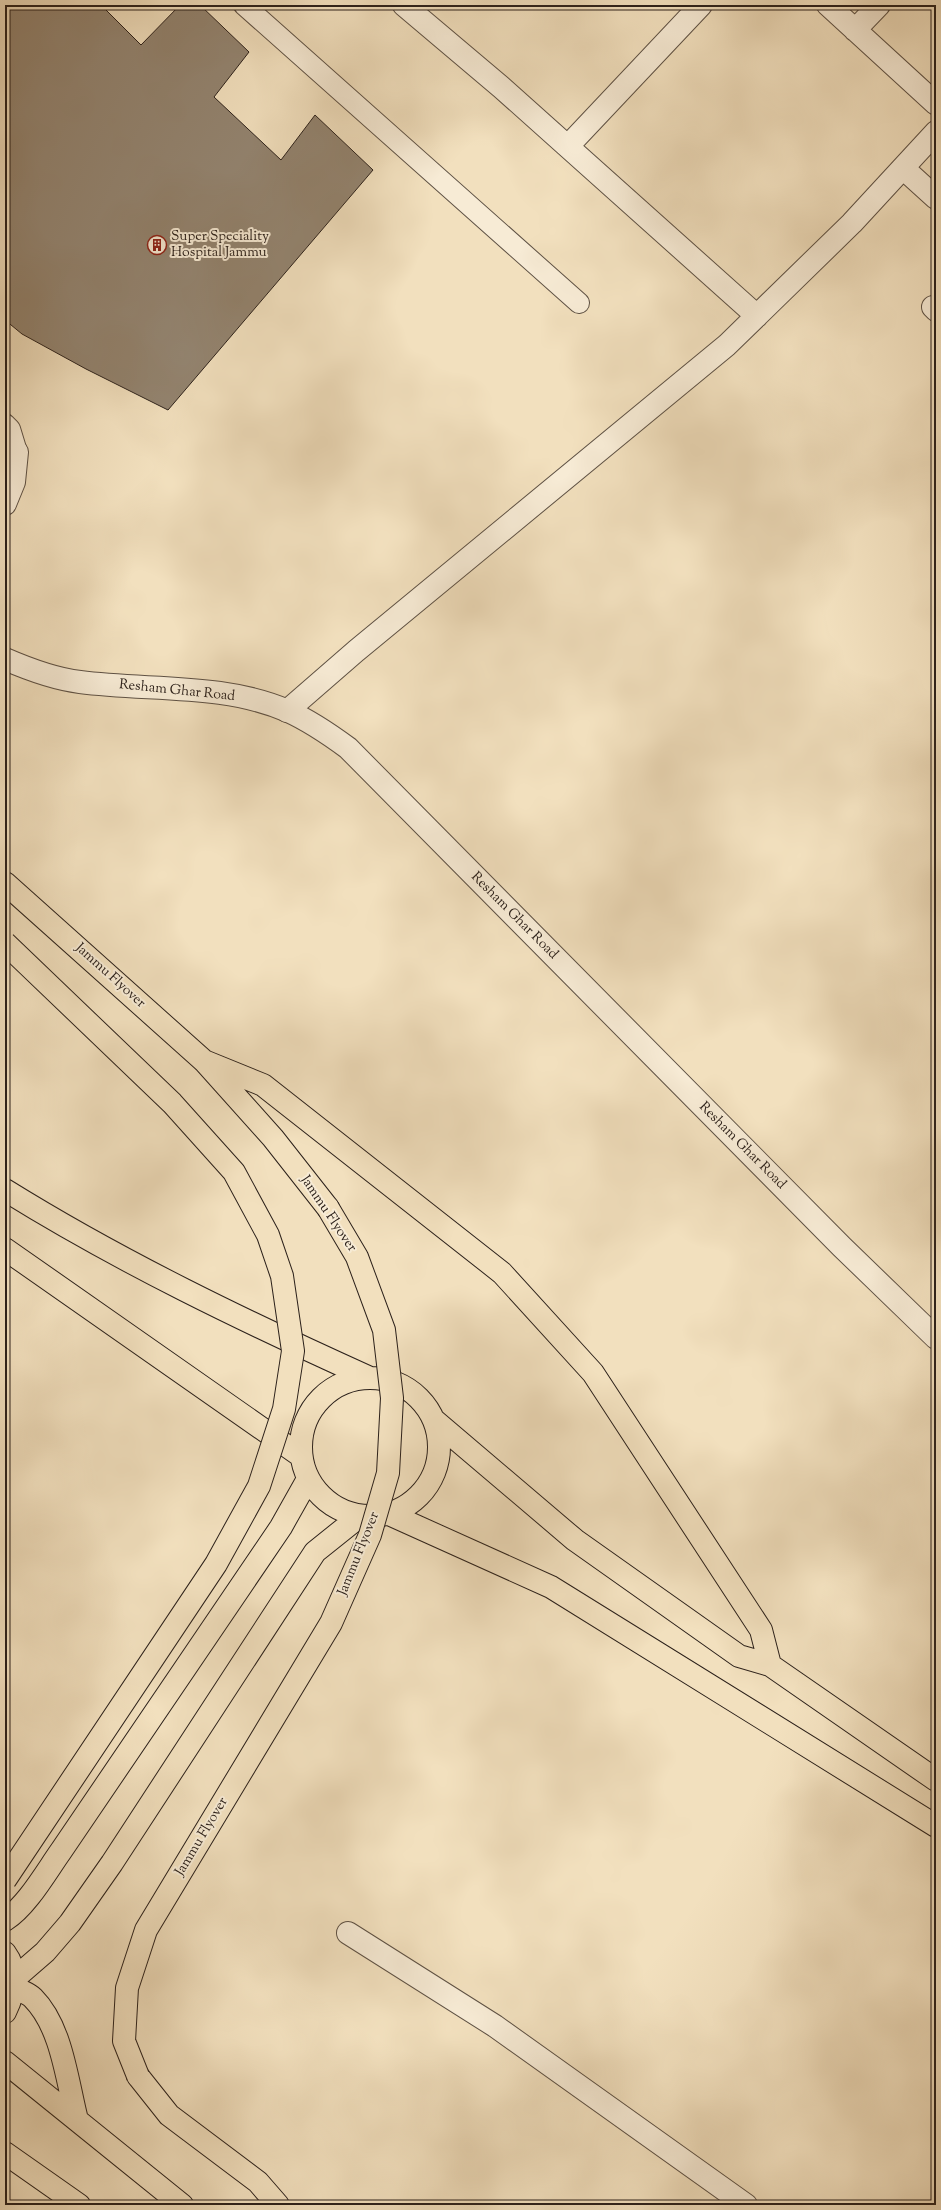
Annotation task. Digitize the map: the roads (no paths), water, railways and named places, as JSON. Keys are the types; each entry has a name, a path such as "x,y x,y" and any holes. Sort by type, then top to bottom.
{"main road":[{"name":"Jammu Flyover","path":"5,883 204,1062 273,1138 328,1208 357,1257 384,1330 392,1398 388,1473 370,1535 331,1623 146,1930 127,1988 124,2041 138,2076 169,2115 258,2182 278,2205"},
{"path":"5,943 172,1103 234,1172 268,1235 282,1276 293,1351 284,1409 255,1492 216,1564 5,1880"},
{"path":"204,1062 263,1085 502,1273 593,1374 761,1630 770,1665"},
{"path":"5,1190 59,1223 216,1305 370,1378"},
{"path":"5,1250 301,1456"},
{"path":"435,1421 440,1444 436,1467 426,1488 410,1504 389,1514 360,1516 339,1509 321,1497 308,1479 301,1456 302,1433 311,1411 326,1393 347,1382 370,1378 390,1380 409,1390 424,1403 435,1421 575,1540 739,1656 770,1665 936,1780"},
{"path":"5,1920 11,1916 33,1890 61,1851 281,1527 308,1479"},
{"path":"389,1514 551,1588 936,1826"},
{"path":"15,1982 45,1952 70,1923 108,1869 315,1552 360,1516"},
{"path":"5,1953 10,1959 15,1982 13,1997 5,2012"},
{"path":"15,1982 32,1997 46,2015 54,2030 77,2120"},
{"path":"5,2062 182,2205"},
{"path":"5,2152 79,2205"}],"street":[{"path":"404,5 568,146 757,316"},
{"path":"568,146 701,5"},
{"path":"828,5 936,104"},
{"path":"855,30 879,5"},
{"path":"287,711 356,651 727,345 852,223 904,169 936,132"},
{"path":"904,169 936,198"},
{"path":"5,504 14,482 16,452"},
{"name":"Resham Ghar Road","path":"5,659 30,669 79,682 204,692 247,699 287,711 319,727 348,748 842,1247 936,1338"},
{"path":"348,1933 495,2026 746,2205"}],"lane":[{"path":"244,5 579,303"},
{"path":"5,424 10,429 16,452"}],"place":[{"name":"Super Speciality Hospital Jammu","path":"157,245"}]}
